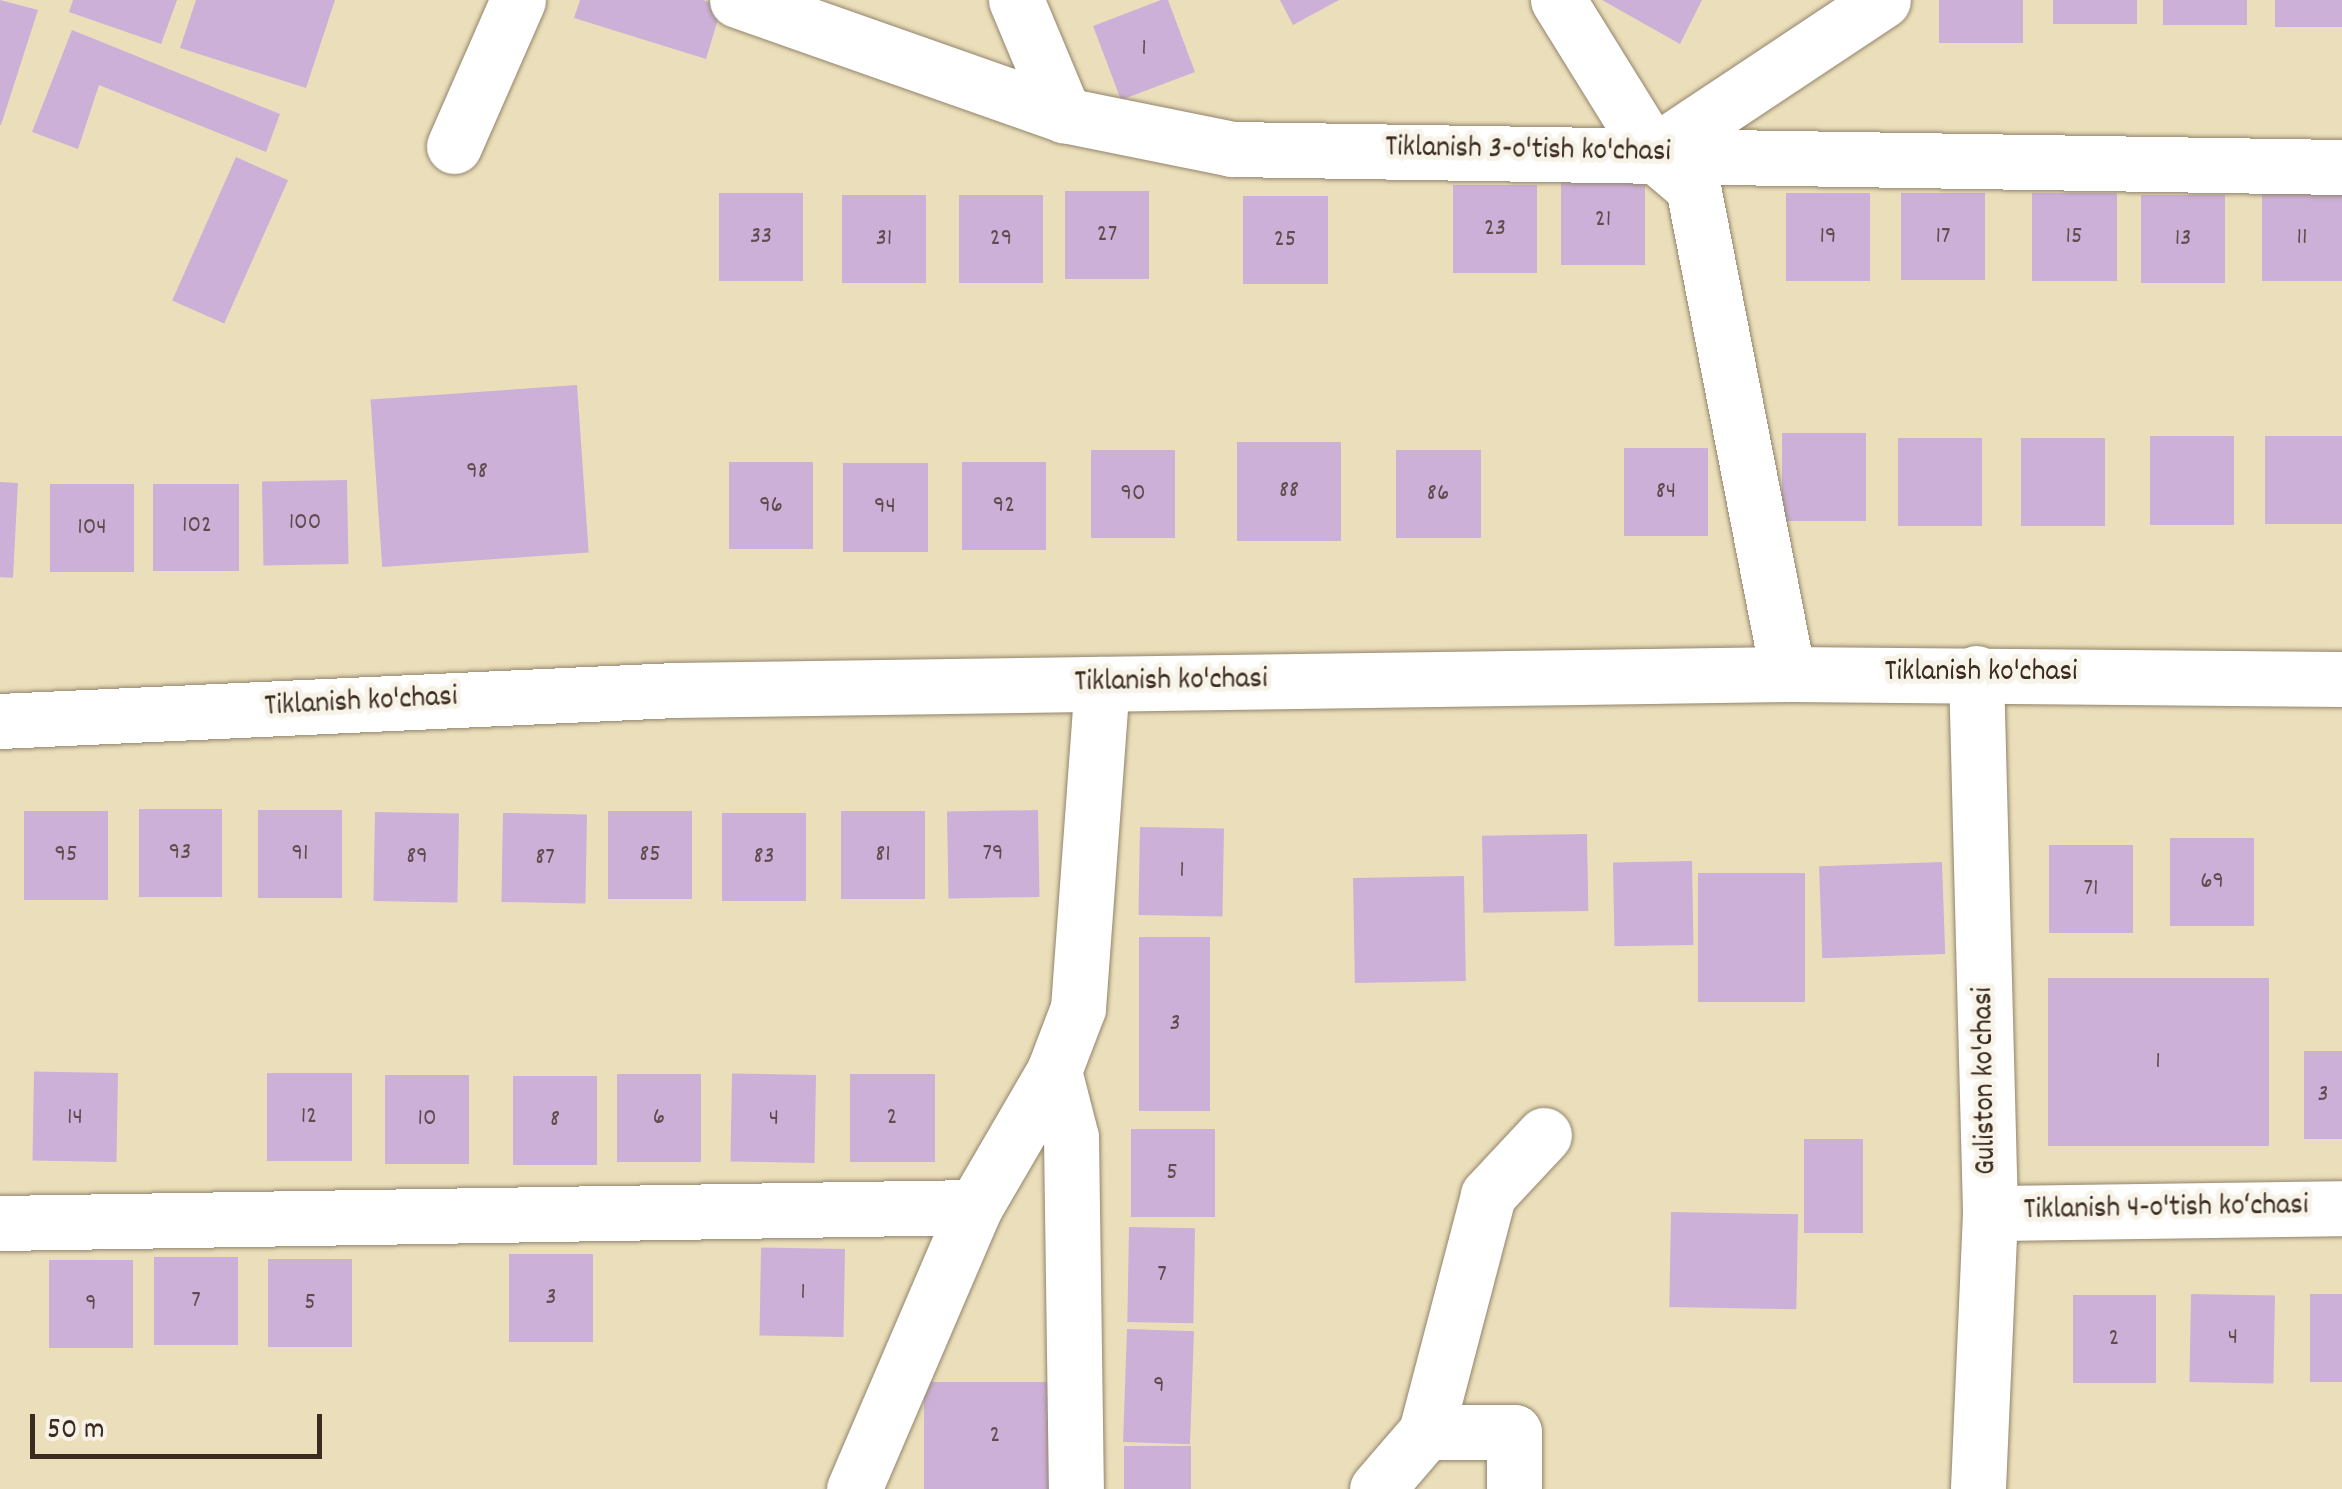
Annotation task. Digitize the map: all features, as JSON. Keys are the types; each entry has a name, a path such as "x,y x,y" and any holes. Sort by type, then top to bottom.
{"street":[{"path":"454,146 518,0"},
{"name":"Tiklanish 3-o'tish ko'chasi","path":"738,0 1064,116 1232,149 2342,167"},
{"path":"1016,0 1064,116"},
{"path":"1558,0 1653,153 1692,187 1788,674"},
{"path":"1653,153 1882,0"},
{"name":"Tiklanish ko'chasi","path":"0,721 674,690 1788,674 1976,673 2342,680"},
{"name":"Guliston ko'chasi","path":"1976,673 1990,1212 1978,1489"},
{"path":"854,1489 975,1207 1054,1070 1084,975 1102,684"},
{"path":"1054,1070 1071,1137 1076,1489"},
{"path":"1377,1489 1426,1432 1488,1195 1544,1135"},
{"path":"0,1222 975,1207"},
{"name":"Tiklanish 4-o'tish ko‘chasi","path":"1990,1212 2342,1208"},
{"path":"1426,1432 1514,1432 1514,1489"}],"building":[{"path":"0,0 38,10 1,125 0,125"},
{"path":"73,0 177,0 161,44 69,12"},
{"path":"196,0 335,0 306,88 180,48"},
{"path":"580,0 703,0 722,6 706,59 574,18"},
{"path":"1168,0 1195,72 1121,100 1093,26"},
{"path":"1280,0 1339,0 1293,25"},
{"path":"1602,0 1702,0 1680,44"},
{"path":"1939,0 2023,0 2023,43 1939,43"},
{"path":"2053,0 2137,0 2137,24 2053,24"},
{"path":"2163,0 2247,0 2247,25 2163,25"},
{"path":"2275,0 2342,0 2342,27 2275,27"},
{"path":"72,30 280,114 266,152 99,85 78,149 32,132"},
{"path":"236,157 288,180 224,324 172,300"},
{"path":"1561,176 1645,176 1645,265 1561,265"},
{"path":"1453,185 1537,185 1537,273 1453,273"},
{"path":"1065,191 1149,191 1149,279 1065,279"},
{"path":"719,193 803,193 803,281 719,281"},
{"path":"1786,193 1870,193 1870,281 1786,281"},
{"path":"1901,193 1985,193 1985,280 1901,280"},
{"path":"2032,193 2117,193 2117,281 2032,281"},
{"path":"2262,194 2342,194 2342,281 2262,281"},
{"path":"842,195 926,195 926,283 842,283"},
{"path":"959,195 1043,195 1043,283 959,283"},
{"path":"2141,195 2225,195 2225,283 2141,283"},
{"path":"1243,196 1328,196 1328,284 1243,284"},
{"path":"577,385 589,553 382,567 371,399"},
{"path":"1782,433 1866,433 1866,521 1782,521"},
{"path":"2150,436 2234,436 2234,525 2150,525"},
{"path":"2265,436 2342,436 2342,524 2265,524"},
{"path":"1898,438 1982,438 1982,526 1898,526"},
{"path":"2021,438 2105,438 2105,526 2021,526"},
{"path":"1237,442 1341,442 1341,541 1237,541"},
{"path":"1624,448 1708,448 1708,536 1624,536"},
{"path":"1091,450 1175,450 1175,538 1091,538"},
{"path":"1396,450 1481,450 1481,538 1396,538"},
{"path":"729,462 813,462 813,549 729,549"},
{"path":"962,462 1046,462 1046,550 962,550"},
{"path":"843,463 928,463 928,552 843,552"},
{"path":"347,480 348,564 263,565 262,481"},
{"path":"0,482 18,483 13,578 0,577"},
{"path":"50,484 134,484 134,572 50,572"},
{"path":"153,484 239,484 239,571 153,571"},
{"path":"139,809 222,809 222,897 139,897"},
{"path":"258,810 342,810 342,898 258,898"},
{"path":"1038,810 1040,897 949,899 947,812"},
{"path":"24,811 108,811 108,900 24,900"},
{"path":"608,811 692,811 692,899 608,899"},
{"path":"841,811 925,811 925,899 841,899"},
{"path":"375,812 459,813 457,902 373,901"},
{"path":"503,813 587,814 585,903 501,902"},
{"path":"722,813 806,813 806,901 722,901"},
{"path":"1140,827 1224,828 1222,916 1138,915"},
{"path":"1587,834 1588,911 1483,913 1482,836"},
{"path":"2170,838 2254,838 2254,926 2170,926"},
{"path":"2049,845 2133,845 2133,933 2049,933"},
{"path":"1692,861 1693,945 1614,946 1613,862"},
{"path":"1942,862 1945,954 1822,958 1819,866"},
{"path":"1698,873 1805,873 1805,1002 1698,1002"},
{"path":"1464,876 1466,981 1355,983 1353,878"},
{"path":"1139,937 1210,937 1210,1111 1139,1111"},
{"path":"2048,978 2269,978 2269,1146 2048,1146"},
{"path":"2304,1051 2342,1051 2342,1139 2304,1139"},
{"path":"34,1072 118,1073 116,1162 32,1161"},
{"path":"267,1073 352,1073 352,1161 267,1161"},
{"path":"617,1074 701,1074 701,1162 617,1162"},
{"path":"732,1074 816,1075 814,1163 730,1162"},
{"path":"850,1074 935,1074 935,1162 850,1162"},
{"path":"385,1075 469,1075 469,1164 385,1164"},
{"path":"513,1076 597,1076 597,1165 513,1165"},
{"path":"1131,1129 1215,1129 1215,1217 1131,1217"},
{"path":"1804,1139 1863,1139 1863,1233 1804,1233"},
{"path":"1671,1212 1798,1214 1796,1309 1669,1307"},
{"path":"1129,1227 1195,1228 1193,1323 1127,1322"},
{"path":"761,1248 845,1249 843,1337 759,1336"},
{"path":"509,1254 593,1254 593,1342 509,1342"},
{"path":"154,1257 238,1257 238,1345 154,1345"},
{"path":"268,1259 352,1259 352,1347 268,1347"},
{"path":"49,1260 133,1260 133,1348 49,1348"},
{"path":"2191,1294 2275,1295 2273,1383 2189,1382"},
{"path":"2310,1294 2342,1294 2342,1382 2310,1382"},
{"path":"2073,1295 2156,1295 2156,1383 2073,1383"},
{"path":"1127,1329 1194,1331 1190,1444 1123,1442"},
{"path":"924,1382 1066,1382 1066,1489 924,1489"},
{"path":"1124,1446 1191,1446 1191,1489 1124,1489"}]}
